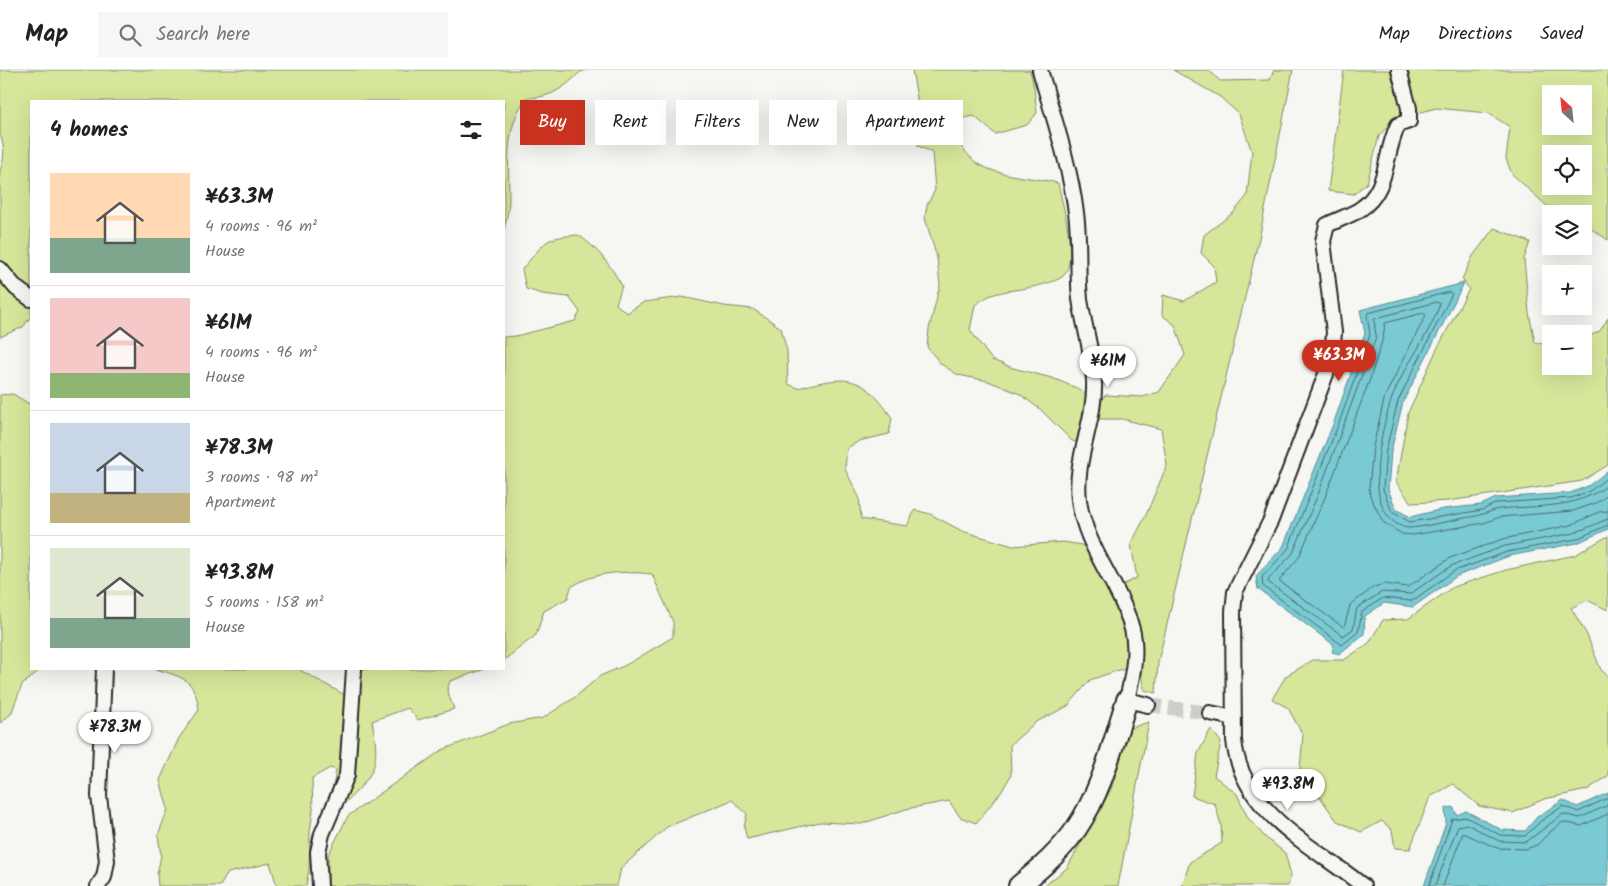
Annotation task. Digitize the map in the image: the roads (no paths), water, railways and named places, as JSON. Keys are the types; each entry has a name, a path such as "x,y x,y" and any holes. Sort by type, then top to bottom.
{"street":[{"path":"1019,886 1058,851 1076,829 1100,781 1127,700 1133,662 1132,630 1124,606 1089,538 1079,500 1078,479 1094,383 1092,353 1080,301 1076,212 1040,70"},
{"path":"1363,886 1285,828 1251,793 1242,777 1236,760 1233,612 1235,592 1271,520 1332,358 1334,332 1323,241 1327,225 1357,211 1378,191 1384,177 1391,139 1398,125 1409,121 1409,108 1399,70"},
{"path":"0,269 16,288 30,298"},
{"path":"98,886 104,877 107,861 99,796 104,670"},
{"path":"320,886 318,852 322,834 347,775 354,670"},
{"path":"1127,700 1148,705"},
{"path":"1210,713 1234,718"}],"water":[{"path":"1464,283 1403,402 1391,451 1388,489 1396,509 1410,517 1443,509 1481,505 1496,498 1570,493 1588,486 1608,471 1608,529 1577,543 1509,556 1457,576 1413,607 1384,603 1365,616 1364,634 1339,654 1332,652 1334,645 1258,589 1256,576 1283,547 1334,422 1365,333 1360,310"},
{"path":"1608,793 1608,886 1424,886 1446,823 1445,809 1453,807 1457,815 1466,811 1502,830 1525,831 1537,817 1563,800 1577,807"}],"tunnel":[{"path":"1148,705 1210,713"}]}
